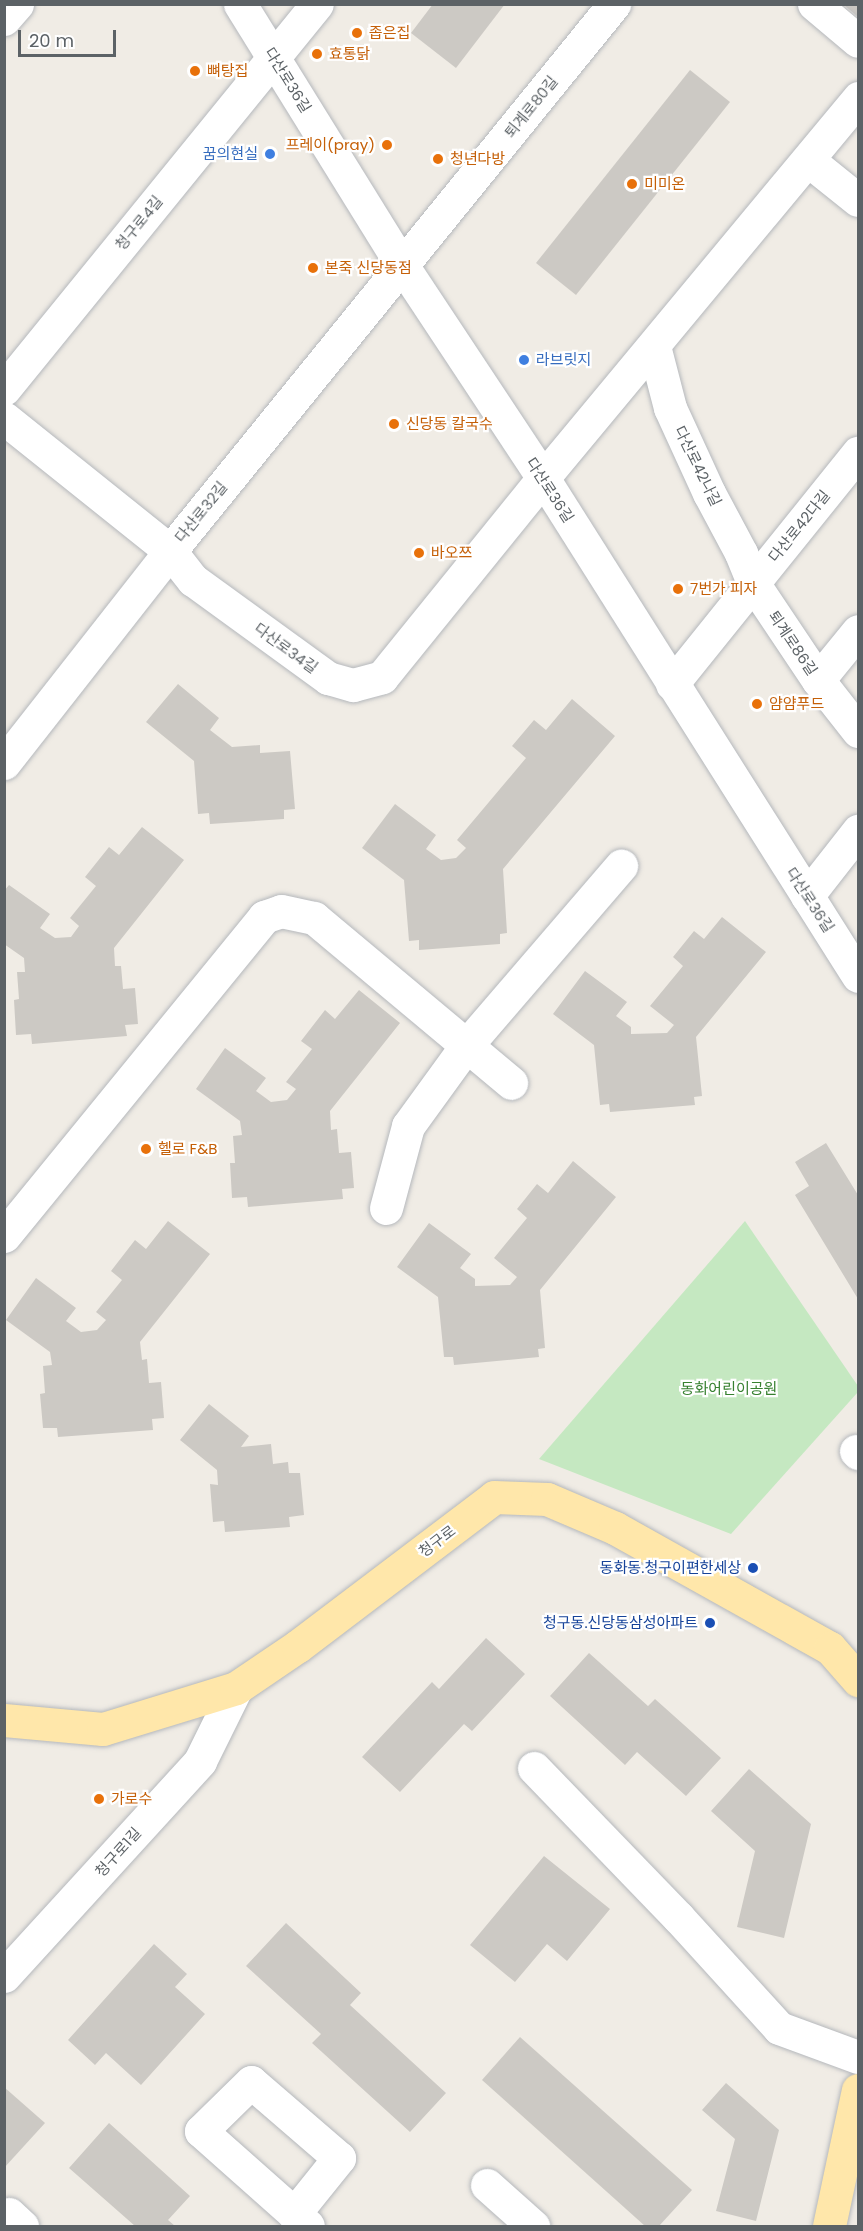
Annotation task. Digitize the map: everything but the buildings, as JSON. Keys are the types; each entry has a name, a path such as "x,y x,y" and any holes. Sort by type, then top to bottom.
{"main road":[{"name":"청구로","path":"4,1720 103,1729 236,1688 298,1646 494,1497 547,1499 615,1528 830,1648 858,1680"},
{"path":"829,2226 858,2090"}],"street":[{"path":"4,20 17,4"},
{"name":"다산로36길","path":"240,4 402,265 543,478 858,976"},
{"name":"청구로4길","path":"4,389 317,4"},
{"name":"퇴계로80길","path":"402,265 614,4"},
{"path":"814,4 858,41"},
{"path":"543,478 858,98"},
{"path":"808,160 858,200"},
{"name":"다산로32길","path":"4,763 170,551 402,265"},
{"name":"다산로42나길","path":"654,346 670,408 709,493 741,553 753,583"},
{"name":"다산로34길","path":"4,418 170,551 193,580 328,678 353,686 382,677 543,478"},
{"name":"다산로42다길","path":"672,684 858,453"},
{"name":"퇴계로86길","path":"753,583 818,680 858,730"},
{"path":"818,680 858,631"},
{"path":"807,896 858,831"},
{"path":"386,1208 408,1126 466,1046 621,866"},
{"path":"4,1236 264,917 281,911 314,918 511,1083"},
{"name":"청구로1길","path":"4,1976 200,1761 236,1688"},
{"path":"534,1768 678,1917 779,2028 858,2057"},
{"path":"487,2185 533,2226"}],"green space":[{"name":"동화어린이공원","path":"745,1221 858,1386 858,1392 731,1534 539,1459"}],"place":[{"name":"좁은집","path":"357,33"},
{"name":"효통닭","path":"317,54"},
{"name":"뼈탕집","path":"195,71"},
{"name":"프레이(pray)","path":"387,145"},
{"name":"꿈의현실","path":"270,154"},
{"name":"청년다방","path":"438,159"},
{"name":"미미온","path":"632,184"},
{"name":"본죽 신당동점","path":"313,268"},
{"name":"라브릿지","path":"524,360"},
{"name":"신당동 칼국수","path":"394,424"},
{"name":"바오쯔","path":"419,553"},
{"name":"7번가 피자","path":"678,589"},
{"name":"얌얌푸드","path":"757,704"},
{"name":"헬로 F&B","path":"146,1149"},
{"name":"동화동.청구이편한세상","path":"753,1568"},
{"name":"청구동.신당동삼성아파트","path":"710,1623"},
{"name":"가로수","path":"99,1799"}]}
